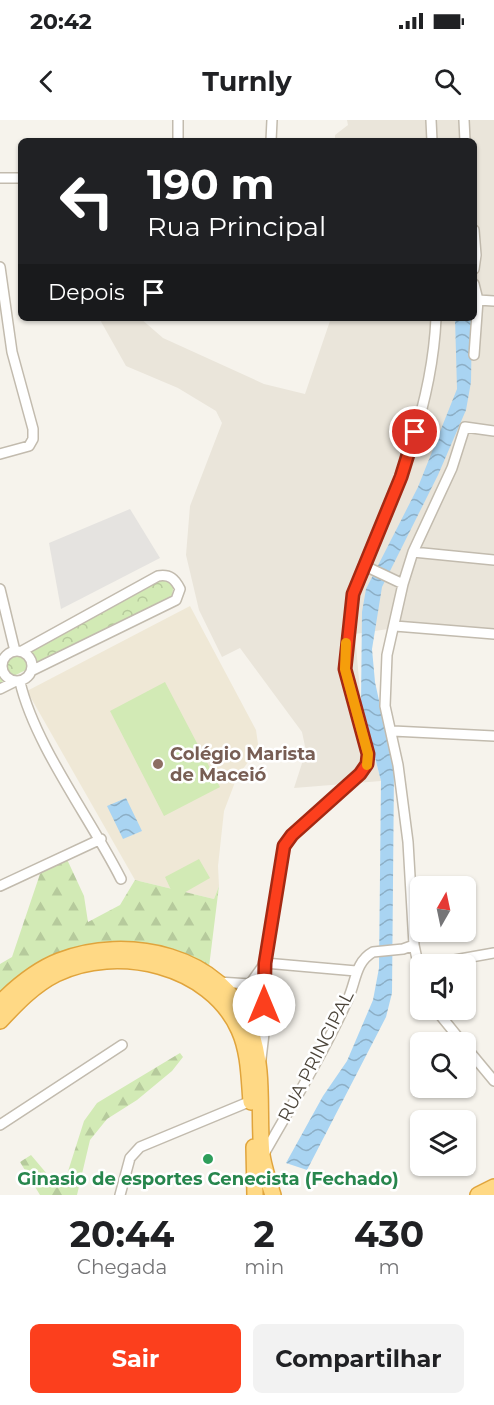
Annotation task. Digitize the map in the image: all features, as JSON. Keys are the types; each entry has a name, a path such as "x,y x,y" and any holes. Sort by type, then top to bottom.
{"highway":[{"path":"0,1003 41,969 77,955 118,949 160,954 184,962 216,982 234,1000 249,1025 258,1052 262,1157 273,1195"},
{"path":"0,1021 39,985 58,974 82,966 110,961 160,965 186,976 209,992 224,1008 239,1030 246,1055 257,1192"},
{"path":"478,1195 494,1186"}],"street":[{"path":"178,120 178,138"},
{"path":"271,138 272,120"},
{"path":"431,120 432,138"},
{"path":"464,120 465,138"},
{"path":"0,178 18,178"},
{"path":"0,267 12,352 33,429 33,439 29,446 0,454"},
{"path":"477,296 477,314"},
{"path":"478,300 494,301"},
{"path":"260,1069 265,1025 265,963 284,846 292,835 360,774 367,764 368,754 350,695 344,658 349,610 368,567 401,477 421,413 432,368 436,321"},
{"path":"474,355 476,321"},
{"path":"416,954 408,842 393,731 386,706 384,686 387,655 403,584 413,552 452,468 465,427 494,431"},
{"path":"413,552 494,560"},
{"path":"368,567 403,584"},
{"path":"0,689 17,682 30,675 33,670 176,600 180,589 176,581 168,576 158,576 19,651 7,655 1,662 6,677 17,682 57,766 101,839 121,879"},
{"path":"0,589 19,651 31,658 33,670"},
{"path":"394,626 494,634"},
{"path":"393,731 494,736"},
{"path":"0,886 101,839"},
{"path":"356,971 373,952 414,945"},
{"path":"476,956 494,953"},
{"path":"216,982 250,984 265,963"},
{"name":"RUA PRINCIPAL","path":"262,1157 335,1026 350,996 356,971 265,963"},
{"path":"444,1020 454,1032"},
{"path":"0,1125 122,1045"},
{"path":"476,1059 494,1081"},
{"path":"120,1195 130,1158 140,1147 251,1101"}],"shaded area":[{"path":"347,120 494,120 494,637 388,629 355,634 361,703 381,781 294,788 306,751 302,732 240,648 222,657 199,610 186,555 190,506 222,423 216,411 178,388 126,366 101,321 143,321 163,338 264,384 305,394 330,321 477,321 477,138 335,138 335,135 348,125"},
{"path":"130,509 160,558 61,609 49,543"},
{"name":"Colégio Marista de Maceió","path":"190,606 256,730 258,744 257,750 237,777 224,811 218,866 219,886 214,899 135,880 27,691"}],"green space":[{"path":"157,577 167,578 174,583 172,596 0,683 0,658"},
{"path":"165,682 220,787 164,816 110,711"},
{"path":"65,855 84,896 88,922 120,905 135,880 214,899 219,886 208,975 142,950 0,1002 0,964 12,957 40,874"},
{"path":"199,859 210,878 182,894 172,892 165,877"},
{"path":"180,1053 183,1057 172,1071 137,1100 107,1119 90,1140 77,1195 40,1195 20,1162 31,1155 58,1187 64,1184 84,1121 97,1103"}],"water":[{"path":"455,321 472,321 471,382 466,410 438,475 382,587 372,649 375,682 394,770 392,993 386,1017 307,1170 286,1163 323,1096 347,1061 373,1000 379,968 381,781 361,703 362,612 366,589 418,487 457,389"},
{"path":"126,798 142,831 123,839 107,806"}],"slow traffic":[{"path":"346,643 345,669 350,695 368,754 367,765"}],"place":[{"name":"Colégio Marista de Maceió","path":"158,764"},
{"name":"Ginasio de esportes Cenecista (Fechado)","path":"208,1159"}],"route":[{"path":"264,1005 265,963 284,846 292,835 360,774 367,764 368,754 350,695 345,669 349,610 353,594 401,477 415,432"}]}
